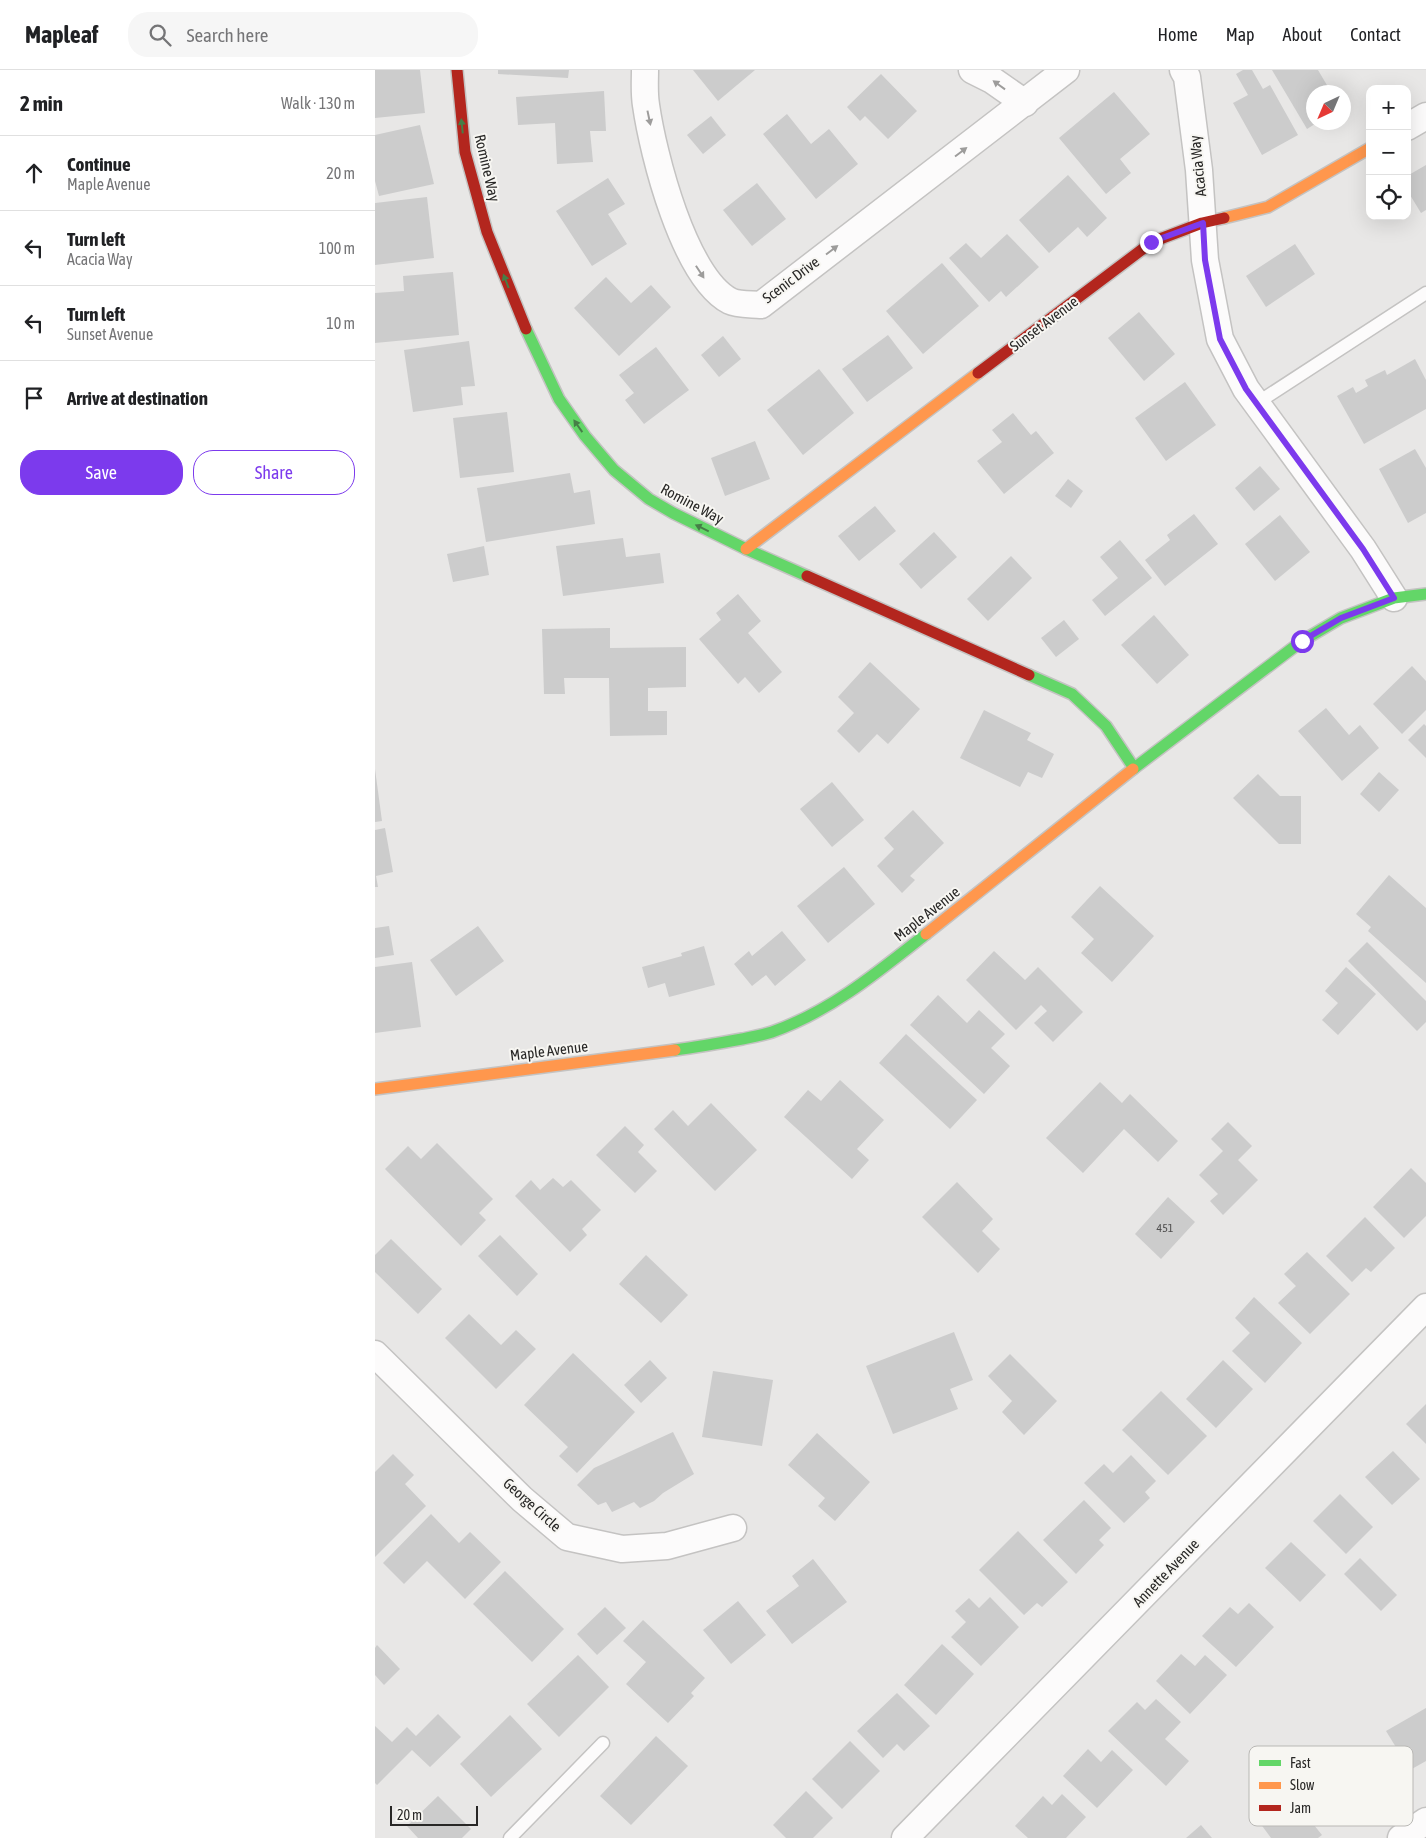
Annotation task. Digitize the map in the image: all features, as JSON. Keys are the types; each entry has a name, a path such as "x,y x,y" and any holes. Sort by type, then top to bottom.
{"street":[{"name":"Romine Way","path":"457,70 465,152 487,232 515,304 559,399 585,436 614,470 649,499 746,549 1072,694 1105,726 1134,768"},
{"name":"Scenic Drive","path":"645,70 645,103 663,184 694,262 706,281 731,302 761,304 1066,70"},
{"path":"972,70 992,80 1025,103"},
{"name":"Acacia Way","path":"1183,70 1187,77 1199,170 1205,260 1220,339 1246,389 1363,549 1394,598"},
{"path":"1411,125 1426,116"},
{"name":"Sunset Avenue","path":"746,549 1151,242 1203,223 1268,207 1366,150"},
{"name":"Maple Avenue","path":"375,1089 701,1047 770,1032 799,1022 826,1008 879,971 1134,768 1302,641 1341,618 1394,598 1426,594"},
{"name":"Annette Avenue","path":"905,1838 1426,1307"},
{"name":"George Circle","path":"375,1354 522,1499 567,1537 622,1550 667,1546 733,1528"},
{"path":"1401,1838 1426,1820"}],"lane":[{"path":"1257,403 1426,293"},
{"path":"510,1838 603,1743"}],"building":[{"path":"375,70 420,70 425,113 375,118"},
{"path":"498,70 569,70 568,78 498,74"},
{"path":"693,70 755,70 718,101"},
{"path":"1243,70 1252,70 1263,89 1270,85 1298,135 1262,155 1233,103 1248,95 1236,74"},
{"path":"1272,70 1318,70 1327,85 1306,85 1306,127"},
{"path":"881,74 917,111 888,139 865,116 860,121 847,107"},
{"path":"604,91 606,131 590,131 593,162 557,164 555,123 518,125 516,97"},
{"path":"1114,92 1150,134 1120,159 1131,173 1106,194 1059,138"},
{"path":"787,114 811,144 829,129 858,164 816,199 763,134"},
{"path":"711,116 726,135 703,154 687,135"},
{"path":"420,125 434,184 379,196 375,181 375,135"},
{"path":"1426,165 1426,210 1421,213 1411,197 1411,174"},
{"path":"1068,175 1107,218 1087,237 1078,227 1049,253 1019,220"},
{"path":"608,178 625,204 608,214 627,244 592,266 556,211"},
{"path":"757,183 786,219 752,246 723,210"},
{"path":"427,197 434,258 375,265 375,203"},
{"path":"1007,234 1039,267 1006,297 1001,291 989,302 949,258 966,243 981,258"},
{"path":"1295,244 1315,274 1266,307 1246,276"},
{"path":"942,263 979,306 923,354 886,311"},
{"path":"453,272 459,335 375,343 375,293 404,291 403,276"},
{"path":"606,277 631,303 651,285 671,307 619,356 574,308"},
{"path":"1139,312 1175,354 1144,381 1108,338"},
{"path":"888,335 913,368 867,402 842,369"},
{"path":"723,336 741,359 719,377 701,355"},
{"path":"469,341 475,386 461,387 463,405 413,412 404,350"},
{"path":"656,347 689,390 644,424 625,400 634,393 619,375"},
{"path":"1415,359 1426,380 1426,409 1364,444 1337,396 1353,387 1356,393 1368,386 1365,380 1385,370 1387,375"},
{"path":"819,369 854,413 803,455 767,410"},
{"path":"1185,382 1216,425 1166,461 1135,418"},
{"path":"507,412 514,472 460,478 453,418"},
{"path":"1013,413 1031,435 1036,431 1054,453 1004,494 977,461 1002,442 992,430"},
{"path":"755,441 770,479 725,496 711,458"},
{"path":"1415,449 1426,468 1426,513 1408,523 1379,469"},
{"path":"1260,466 1280,489 1254,511 1235,488"},
{"path":"570,473 574,493 590,490 595,524 486,542 477,488"},
{"path":"1068,479 1083,491 1071,508 1055,496"},
{"path":"875,506 896,531 859,561 838,536"},
{"path":"1194,514 1218,544 1165,586 1145,560 1170,540 1167,535"},
{"path":"1280,515 1310,552 1275,581 1245,544"},
{"path":"934,532 957,557 921,589 899,564"},
{"path":"623,538 626,557 660,553 664,583 563,596 556,546"},
{"path":"1120,540 1152,578 1105,616 1092,600 1118,578 1100,557"},
{"path":"484,546 489,575 453,582 447,554"},
{"path":"1011,556 1032,578 988,621 967,599"},
{"path":"738,594 761,621 748,633 782,672 759,693 745,677 738,684 699,639 721,620 716,613"},
{"path":"1154,615 1189,655 1157,684 1121,645"},
{"path":"1064,620 1079,639 1056,657 1041,638"},
{"path":"610,628 610,648 686,647 686,687 648,688 648,711 667,711 667,735 610,736 609,678 564,678 565,694 544,694 542,629"},
{"path":"870,662 920,709 888,744 877,734 859,753 837,731 854,713 838,697"},
{"path":"1412,666 1426,681 1426,710 1402,734 1373,704"},
{"path":"1326,708 1349,735 1360,725 1379,748 1342,781 1298,731"},
{"path":"984,710 1031,733 1027,740 1054,754 1042,778 1028,772 1020,787 960,758"},
{"path":"1424,724 1426,726 1426,758 1408,740"},
{"path":"375,769 382,821 375,822"},
{"path":"1379,772 1399,790 1379,812 1360,794"},
{"path":"1258,774 1280,796 1301,796 1301,844 1279,844 1233,798"},
{"path":"832,782 864,820 832,847 800,809"},
{"path":"913,810 944,843 910,876 915,880 902,893 877,866 894,849 884,838"},
{"path":"385,828 393,872 376,876 378,887 375,887 375,830"},
{"path":"844,867 875,904 828,943 797,906"},
{"path":"1389,875 1426,908 1426,983 1368,931 1371,927 1356,914"},
{"path":"1100,886 1154,936 1112,982 1081,953 1094,939 1071,917"},
{"path":"389,926 394,955 375,958 375,928"},
{"path":"478,926 504,961 456,996 430,960"},
{"path":"782,931 806,960 775,986 766,975 752,986 734,964 749,951 752,956"},
{"path":"1367,942 1426,1001 1426,1022 1417,1031 1348,961"},
{"path":"704,946 715,985 669,997 665,983 648,988 642,967 682,956 681,953"},
{"path":"994,951 1025,980 1038,967 1083,1012 1053,1042 1034,1023 1047,1011 1041,1005 1016,1030 966,980"},
{"path":"412,962 421,1027 375,1033 375,967"},
{"path":"1346,967 1376,994 1338,1035 1322,1020 1338,1003 1325,991"},
{"path":"938,995 967,1023 979,1010 1005,1034 991,1048 1010,1066 984,1094 910,1025"},
{"path":"906,1034 977,1100 950,1129 879,1063"},
{"path":"840,1080 884,1120 857,1149 869,1160 852,1179 784,1117 808,1090 821,1101"},
{"path":"1100,1082 1122,1103 1130,1094 1178,1141 1158,1162 1124,1129 1083,1173 1046,1138"},
{"path":"711,1103 757,1150 715,1191 654,1129 673,1110 688,1126"},
{"path":"1228,1122 1252,1146 1238,1160 1258,1180 1223,1215 1210,1201 1218,1194 1199,1175 1223,1151 1211,1139"},
{"path":"625,1126 644,1145 638,1152 657,1171 635,1193 596,1155"},
{"path":"437,1143 493,1199 479,1213 486,1220 461,1246 385,1169 408,1146 421,1159"},
{"path":"1411,1168 1426,1183 1426,1216 1404,1238 1373,1207"},
{"path":"553,1178 563,1187 571,1180 601,1210 582,1229 587,1235 570,1252 515,1196 531,1180 540,1190"},
{"path":"957,1182 993,1219 982,1231 1000,1249 978,1273 922,1217"},
{"path":"1168,1197 1195,1222 1161,1259 1135,1234"},
{"path":"1365,1217 1395,1248 1371,1272 1366,1268 1352,1282 1326,1256"},
{"path":"500,1235 538,1274 517,1296 478,1256"},
{"path":"391,1239 442,1289 418,1314 375,1272 375,1255"},
{"path":"1307,1252 1350,1294 1310,1334 1278,1303 1296,1286 1284,1274"},
{"path":"646,1255 688,1295 661,1323 619,1284"},
{"path":"1254,1297 1302,1343 1265,1383 1232,1351 1250,1333 1235,1318"},
{"path":"469,1314 501,1345 516,1330 536,1349 496,1389 445,1338"},
{"path":"954,1332 973,1380 950,1389 958,1409 893,1434 866,1366"},
{"path":"573,1353 635,1412 577,1473 559,1456 568,1447 524,1405"},
{"path":"1010,1354 1057,1401 1024,1435 1002,1412 1012,1401 988,1376"},
{"path":"650,1360 667,1378 641,1403 624,1385"},
{"path":"1223,1360 1253,1389 1216,1428 1186,1399"},
{"path":"713,1371 773,1380 762,1446 702,1437"},
{"path":"1161,1391 1207,1436 1168,1475 1122,1430"},
{"path":"1426,1404 1426,1444 1406,1424"},
{"path":"673,1432 694,1474 663,1493 654,1501 640,1508 634,1502 612,1512 606,1502 598,1505 577,1485 594,1468"},
{"path":"817,1433 870,1482 835,1521 818,1506 825,1498 788,1465"},
{"path":"1393,1451 1420,1479 1392,1505 1365,1477"},
{"path":"393,1454 414,1475 405,1484 426,1506 375,1557 375,1472"},
{"path":"1131,1455 1156,1481 1145,1492 1150,1498 1124,1523 1084,1483 1104,1464 1113,1473"},
{"path":"1340,1494 1373,1527 1346,1554 1313,1521"},
{"path":"1084,1500 1111,1528 1099,1540 1104,1545 1076,1574 1043,1540"},
{"path":"431,1514 459,1543 470,1532 501,1562 465,1599 427,1561 404,1584 383,1563"},
{"path":"1018,1531 1068,1582 1042,1607 1037,1603 1024,1615 979,1570"},
{"path":"1291,1542 1326,1575 1300,1602 1265,1568"},
{"path":"1360,1558 1397,1595 1381,1611 1344,1574"},
{"path":"813,1559 847,1602 792,1644 766,1611 799,1586 792,1576"},
{"path":"505,1571 564,1629 532,1662 473,1604"},
{"path":"990,1597 1019,1627 981,1666 951,1637 966,1622 955,1611 969,1598 979,1608"},
{"path":"738,1601 766,1635 731,1664 703,1630"},
{"path":"1249,1603 1274,1627 1236,1667 1202,1636 1230,1607 1238,1614"},
{"path":"605,1607 626,1628 597,1655 577,1634"},
{"path":"643,1620 705,1678 691,1693 694,1696 668,1723 626,1684 646,1662 623,1641"},
{"path":"942,1644 974,1674 936,1715 904,1685"},
{"path":"377,1645 400,1669 384,1685 375,1675 375,1648"},
{"path":"1181,1654 1195,1666 1205,1655 1227,1675 1190,1714 1156,1681"},
{"path":"578,1655 609,1687 559,1737 527,1704"},
{"path":"897,1693 930,1726 904,1751 897,1744 883,1758 857,1731"},
{"path":"1156,1699 1181,1722 1165,1739 1189,1761 1166,1786 1108,1731 1137,1702 1145,1710"},
{"path":"1426,1708 1426,1761 1413,1768 1413,1746 1395,1746 1386,1731"},
{"path":"438,1714 461,1737 430,1767 412,1750 377,1785 375,1783 375,1726 392,1742 407,1727 416,1736"},
{"path":"510,1715 542,1749 491,1797 460,1764"},
{"path":"656,1736 688,1766 631,1825 600,1796"},
{"path":"850,1741 880,1771 842,1809 812,1779"},
{"path":"1088,1749 1101,1762 1112,1750 1133,1770 1097,1808 1063,1776"},
{"path":"806,1791 833,1818 813,1838 786,1838 773,1825"},
{"path":"1062,1794 1086,1817 1066,1838 1028,1838 1015,1826 1043,1796 1052,1805"},
{"path":"438,1796 471,1829 462,1838 418,1838 407,1826"},
{"path":"1201,1825 1212,1838 1186,1838"},
{"path":"1262,1826 1315,1826 1322,1835 1318,1838 1271,1838"}],"traffic: fast":[{"path":"526,329 559,399 585,436 614,470 649,499 673,513 746,549 807,576"},
{"path":"1133,769 1302,641 1341,618 1394,598 1426,594"},
{"path":"1029,675 1072,694 1106,726 1134,768"},
{"path":"675,1050 757,1036 794,1023 834,1002 926,934"}],"traffic: slow":[{"path":"1224,218 1268,207 1366,150"},
{"path":"746,549 978,373"},
{"path":"926,934 1133,769"},
{"path":"375,1089 675,1050"}],"traffic: jam":[{"path":"457,70 465,152 487,232 526,329"},
{"path":"978,373 1152,242 1202,223 1224,218"},
{"path":"807,576 1029,675"}],"route":[{"path":"1151,242 1203,223 1205,260 1220,339 1246,389 1363,549 1394,598 1341,618 1302,641"}]}
